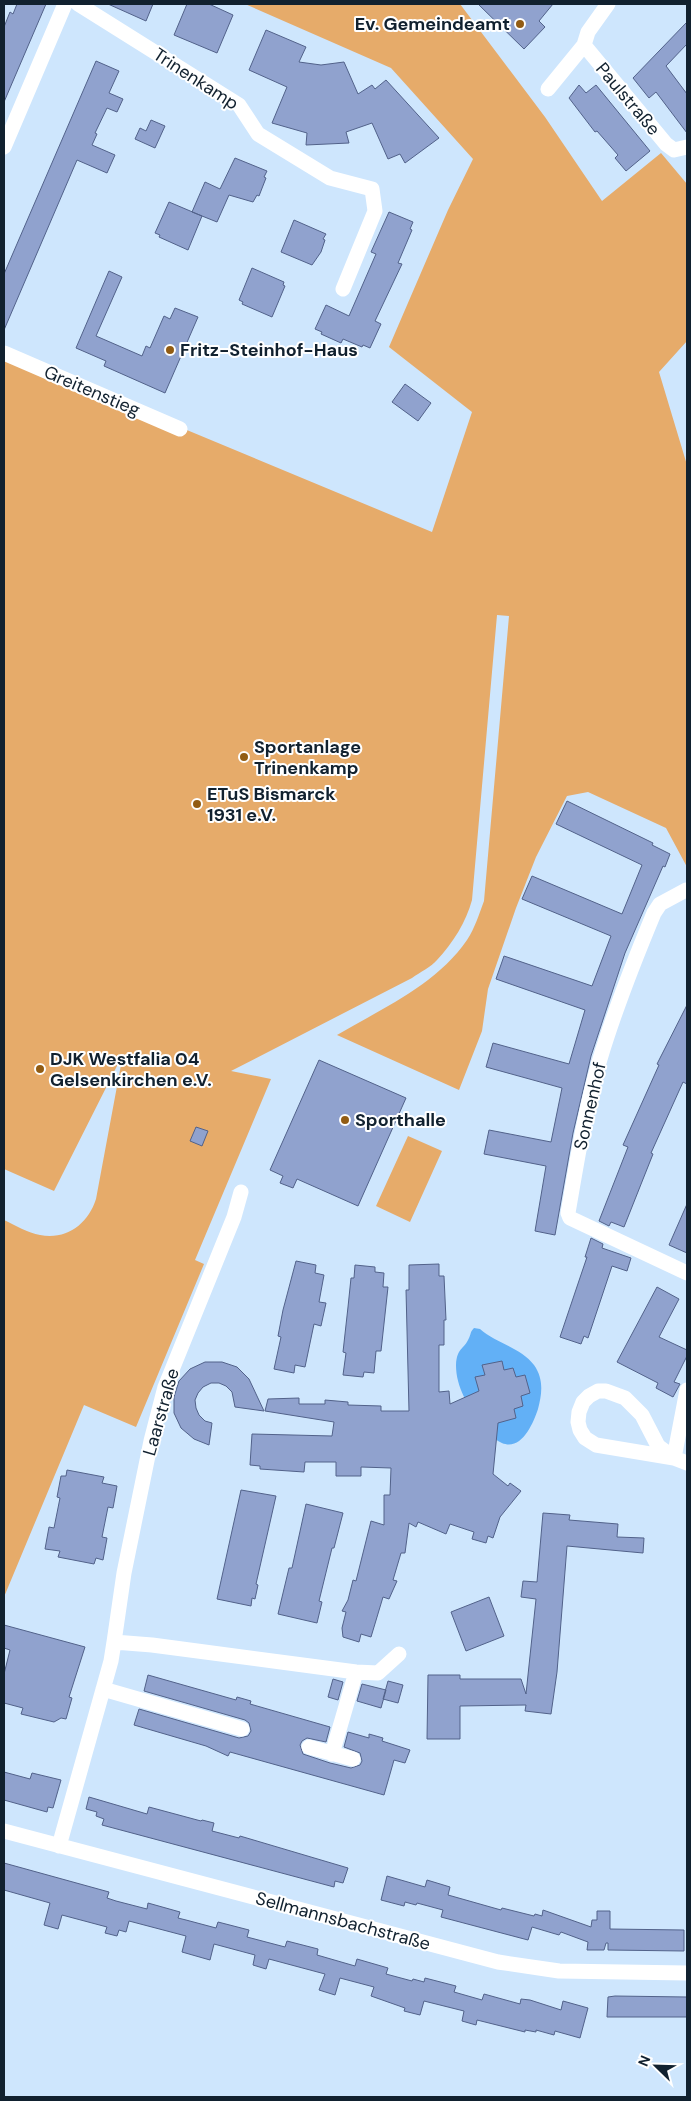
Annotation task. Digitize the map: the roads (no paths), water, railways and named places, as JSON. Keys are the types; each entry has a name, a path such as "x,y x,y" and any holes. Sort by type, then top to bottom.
{"street":[{"path":"4,147 65,4"},
{"name":"Trinenkamp","path":"78,4 240,104 258,134 330,178 372,189 375,211 343,289"},
{"name":"Paulstraße","path":"548,89 584,45 588,32 608,4"},
{"name":"Paulstraße","path":"584,45 660,136 680,148"},
{"name":"Greitenstieg","path":"4,353 180,428"},
{"name":"Sonnenhof","path":"686,890 660,904 654,913 625,984 600,1059 568,1212 570,1218 581,1224 687,1273"},
{"name":"Laarstraße","path":"59,1846 111,1661 124,1573 151,1441 165,1387 234,1217 241,1192"},
{"path":"680,1460 687,1390"},
{"path":"598,1391 606,1391 624,1398 642,1415 658,1446 680,1460 603,1447 591,1442 585,1438 578,1422 583,1402 598,1391"},
{"path":"114,1642 152,1645 356,1672 378,1672 399,1654"},
{"path":"332,1754 356,1672"},
{"path":"103,1689 242,1729"},
{"path":"309,1747 353,1759"},
{"name":"Sellmannsbachstraße","path":"4,1830 498,1962 559,1971 687,1973"}],"water":[{"path":"474,1328 480,1329 522,1354 529,1359 537,1370 541,1381 538,1409 528,1431 517,1442 503,1443 492,1436 472,1410 461,1389 458,1381 457,1359 459,1352"}],"place":[{"name":"Ev. Gemeindeamt","path":"520,24"},
{"name":"Fritz-Steinhof-Haus","path":"170,350"},
{"name":"Sportanlage Trinenkamp","path":"244,757"},
{"name":"ETuS Bismarck 1931 e.V.","path":"197,804"},
{"name":"DJK Westfalia 04 Gelsenkirchen e.V.","path":"40,1069"},
{"name":"Sporthalle","path":"345,1120"}]}
